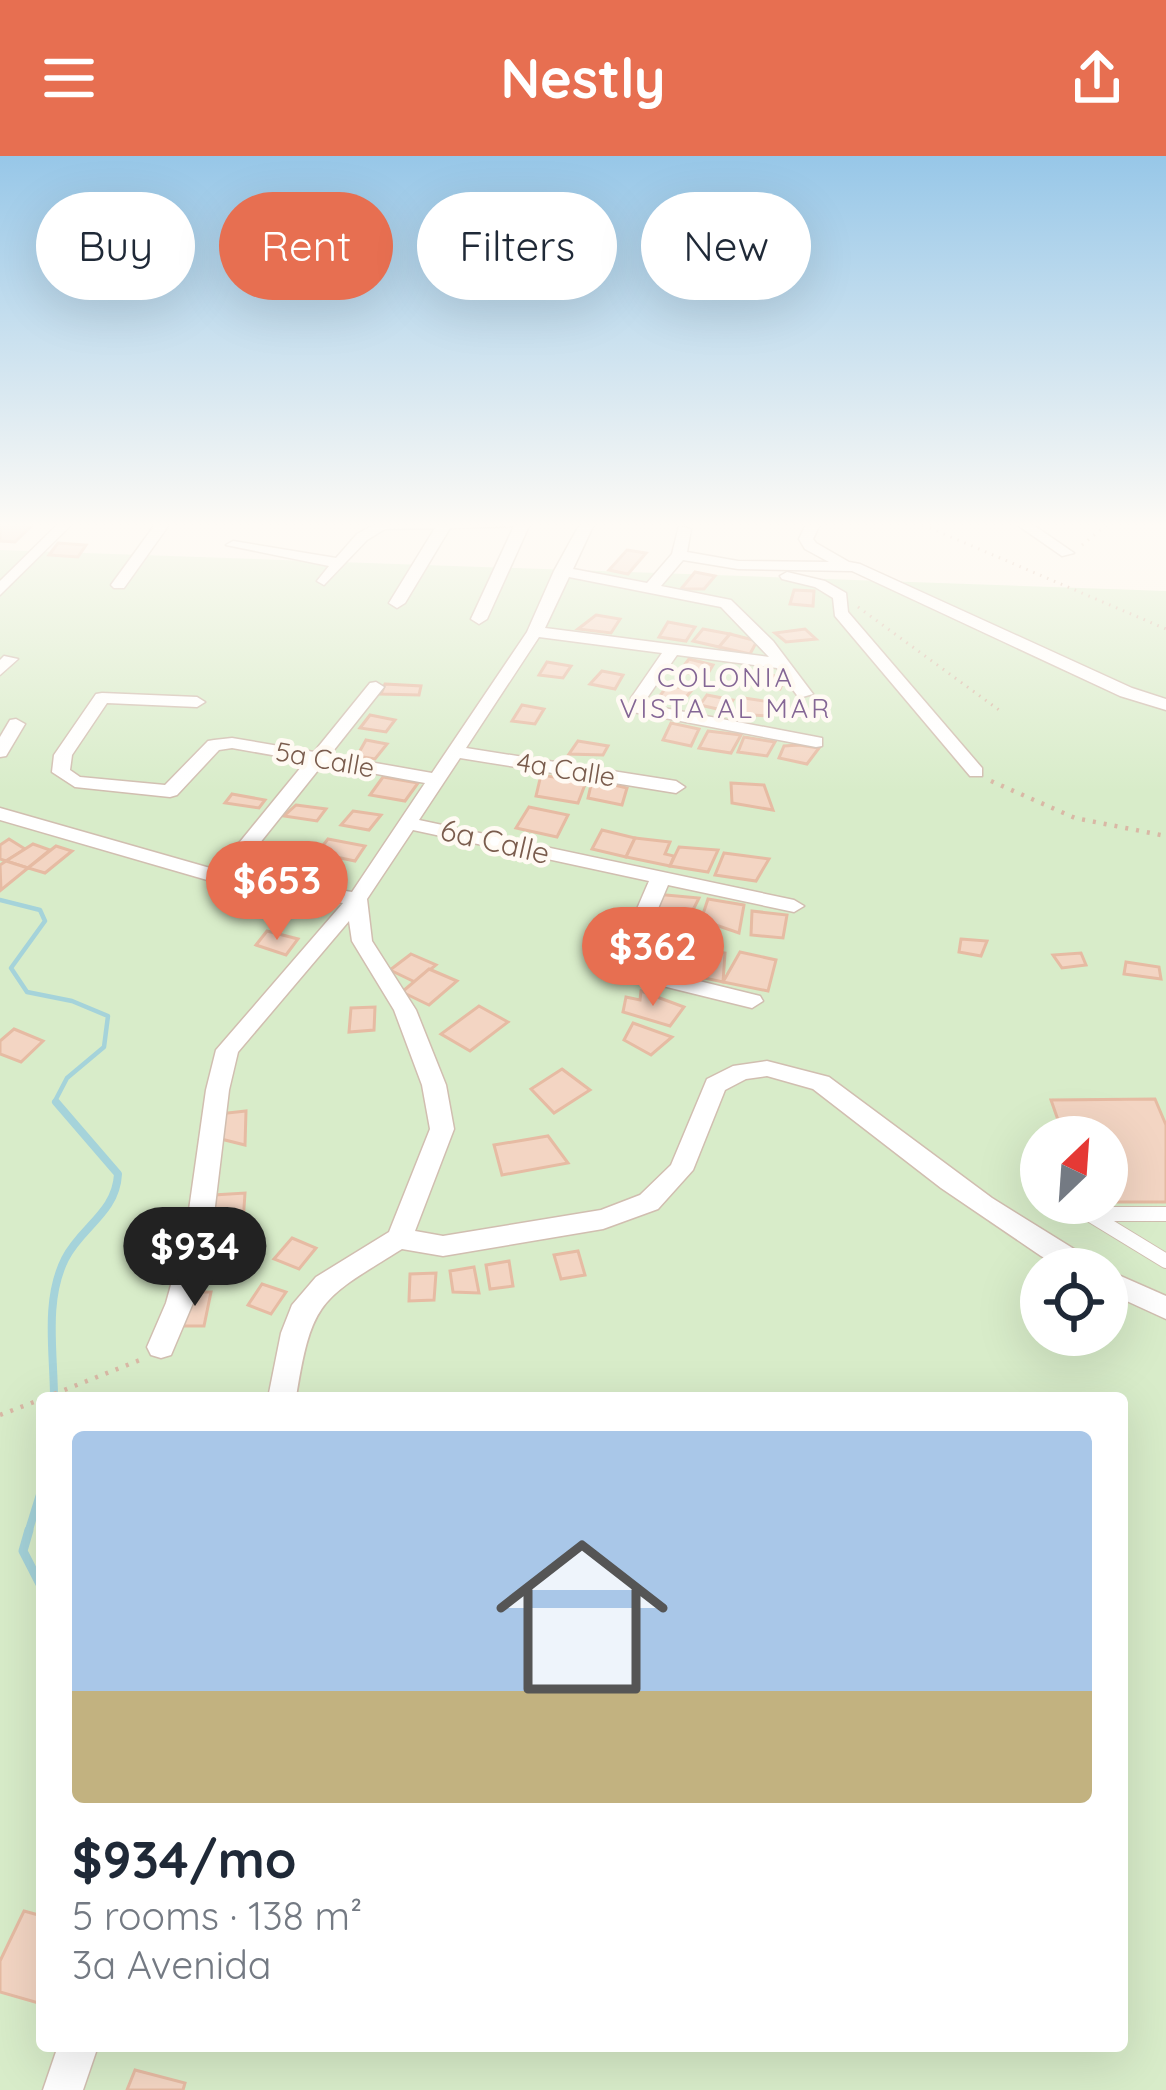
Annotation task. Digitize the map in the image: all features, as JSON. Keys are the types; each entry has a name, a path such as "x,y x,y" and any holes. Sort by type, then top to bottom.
{"street":[{"path":"478,619 481,612"},
{"path":"161,1347 199,1223 211,1162 217,1078 227,1050 357,899 535,632 543,612"},
{"path":"735,612 805,694"},
{"path":"840,612 976,772"},
{"path":"953,612 1126,692 1166,705"},
{"path":"535,632 782,664"},
{"path":"673,650 637,704 649,713 816,742"},
{"path":"221,878 376,687"},
{"name":"5a Calle","path":"197,702 102,698 63,755 61,772 75,782 170,791 214,745 232,742 436,779"},
{"path":"0,752 16,724"},
{"name":"4a Calle","path":"456,752 676,788"},
{"path":"0,814 221,878 357,899"},
{"name":"6a Calle","path":"408,823 794,906"},
{"path":"660,879 622,965 629,973 752,1001"},
{"path":"283,1392 301,1306 320,1286 399,1238 442,1129 434,1085 405,1010 362,941 357,899"},
{"path":"399,1238 443,1246 628,1212 668,1187 681,1170 715,1085 729,1074 770,1067 821,1083 956,1188 1047,1248"},
{"path":"1128,1290 1166,1308"},
{"path":"63,2090 76,2052"}],"lane":[{"path":"1128,1212 1166,1214"},
{"path":"1108,1224 1166,1261"}],"path":[{"path":"867,612 999,710"},
{"path":"1127,612 1166,629"},
{"path":"976,772 1071,817 1122,832 1166,836"},
{"path":"58,1392 161,1347"},
{"path":"0,1415 36,1401"}],"green space":[{"path":"0,612 1166,612 1166,2090 0,2090"}],"building":[{"path":"596,615 620,619 611,633 578,629"},
{"path":"668,622 695,627 686,641 659,637"},
{"path":"703,629 730,634 719,647 693,641"},
{"path":"805,629 816,639 786,642 775,633"},
{"path":"730,634 757,641 750,654 719,647"},
{"path":"689,659 713,665 707,675 679,672"},
{"path":"547,662 571,666 563,678 539,675"},
{"path":"602,671 623,675 615,689 590,684"},
{"path":"756,672 785,678 780,689 745,681"},
{"path":"385,684 421,686 419,695 381,694"},
{"path":"668,685 692,690 682,702 659,697"},
{"path":"707,695 733,700 726,711 700,705"},
{"path":"744,698 777,703 768,716 737,714"},
{"path":"522,705 544,709 535,724 512,721"},
{"path":"370,715 395,720 386,732 360,728"},
{"path":"671,723 699,729 691,746 663,740"},
{"path":"708,731 741,735 731,753 699,748"},
{"path":"744,737 775,742 767,756 738,752"},
{"path":"366,740 387,744 375,759 357,756"},
{"path":"578,741 608,746 603,755 569,754"},
{"path":"784,746 819,748 807,764 779,758"},
{"path":"541,775 586,782 578,803 536,796"},
{"path":"383,777 418,783 405,801 370,795"},
{"path":"731,783 764,785 773,810 732,803"},
{"path":"591,785 627,788 622,805 588,798"},
{"path":"232,794 265,800 259,808 225,803"},
{"path":"296,805 326,809 317,821 284,816"},
{"path":"529,807 568,815 557,837 516,828"},
{"path":"353,811 381,815 369,830 341,825"},
{"path":"602,830 635,838 626,857 592,849"},
{"path":"635,838 670,842 665,854 674,856 670,866 626,857"},
{"path":"9,839 25,849 6,861 0,859 0,845"},
{"path":"328,839 365,846 355,861 317,853"},
{"path":"33,844 50,850 28,868 6,861"},
{"path":"56,846 72,851 45,873 28,868"},
{"path":"679,847 718,850 708,872 670,866"},
{"path":"724,853 769,859 756,881 715,875"},
{"path":"6,861 28,868 1,890 0,865"},
{"path":"655,894 699,898 688,920 651,917"},
{"path":"708,899 744,905 739,933 701,920"},
{"path":"752,911 787,915 783,938 751,935"},
{"path":"267,931 298,939 286,955 256,945"},
{"path":"961,939 987,941 981,956 959,952"},
{"path":"651,941 725,953 723,982 686,974 687,967 636,961 637,947 646,948"},
{"path":"740,952 776,960 768,991 723,982"},
{"path":"1081,953 1086,965 1062,968 1053,955"},
{"path":"411,954 436,965 415,982 390,970"},
{"path":"1126,962 1159,967 1161,979 1124,974"},
{"path":"429,969 457,981 429,1005 402,992"},
{"path":"641,991 684,1007 670,1026 623,1012 626,997 640,1000"},
{"path":"479,1006 508,1022 470,1051 441,1034"},
{"path":"375,1007 374,1030 349,1032 351,1008"},
{"path":"633,1023 672,1037 651,1055 624,1040"},
{"path":"14,1029 43,1041 21,1062 0,1054 0,1041"},
{"path":"562,1069 590,1090 554,1113 531,1089"},
{"path":"1155,1099 1166,1125 1166,1202 1128,1202 1128,1116 1057,1116 1051,1100"},
{"path":"246,1111 245,1145 217,1138 218,1114"},
{"path":"548,1136 568,1163 502,1175 494,1145"},
{"path":"245,1193 243,1223 212,1226 214,1195"},
{"path":"292,1238 316,1248 299,1269 274,1259"},
{"path":"578,1251 585,1275 561,1279 554,1255"},
{"path":"509,1261 513,1286 490,1289 486,1265"},
{"path":"474,1267 479,1293 453,1292 450,1271"},
{"path":"436,1273 434,1300 409,1301 410,1274"},
{"path":"262,1284 286,1292 271,1314 248,1305"},
{"path":"187,1292 211,1292 204,1326 179,1326"},
{"path":"24,1911 36,1914 36,2002 0,1992 0,1961"},
{"path":"135,2070 185,2083 183,2090 127,2090"}],"waterway":[{"path":"0,900 40,910 45,921 11,968 27,992 72,1001 108,1016 104,1047 67,1078 55,1101 58,1105"},
{"path":"54,1392 52,1327 58,1275 72,1248 105,1210 118,1174 56,1102"},
{"path":"28,1533 36,1507"},
{"path":"29,1530 23,1551 36,1576"}],"district":[{"name":"COLONIA VISTA AL MAR","path":"726,694"}]}
